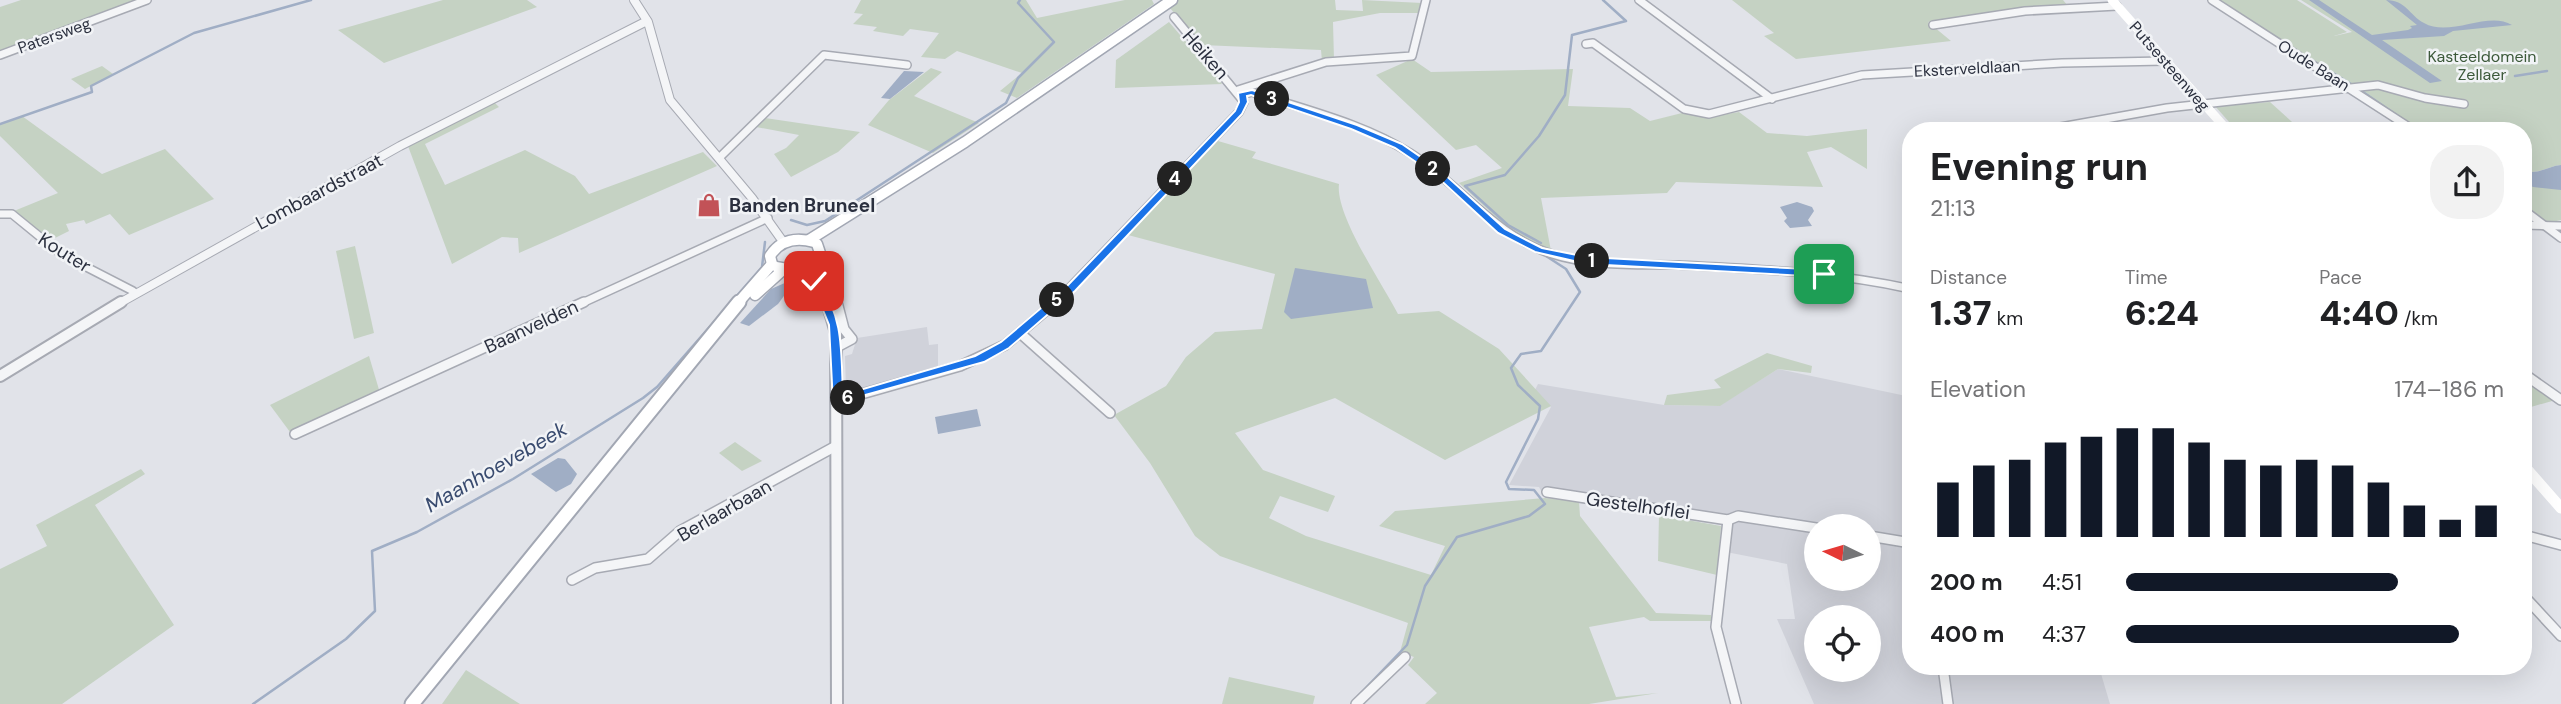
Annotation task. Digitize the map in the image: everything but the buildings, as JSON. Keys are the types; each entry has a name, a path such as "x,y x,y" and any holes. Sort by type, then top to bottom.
{"main road":[{"name":"Putsesteenweg","path":"2114,3 2220,122"},
{"path":"778,267 771,253 784,243 813,242 1167,4"},
{"path":"412,704 677,376 778,267 805,266 818,257 820,249 813,242"},
{"path":"2532,475 2561,508"}],"street":[{"name":"Patersweg","path":"0,55 147,0"},
{"path":"636,0 647,21 662,82 670,100 768,218 784,243"},
{"path":"1240,92 1326,61 1412,56 1426,0"},
{"path":"1639,0 1772,99"},
{"name":"Oude Baan","path":"2212,0 2401,122"},
{"path":"1933,25 2025,11 2114,3"},
{"name":"Heiken","path":"837,401 979,359 1020,333 1071,289 1239,112 1244,102 1240,92 1174,18"},
{"name":"Lombaardstraat","path":"0,376 133,291 452,118 647,21"},
{"name":"Eksterveldlaan","path":"1586,44 1593,43 1696,114 1709,114 1862,75 2072,62 2165,61"},
{"path":"719,158 824,55 907,65"},
{"path":"2093,122 2204,104 2378,85 2426,98 2464,104"},
{"path":"1240,92 1252,92 1354,127 1398,146 1438,173 1502,231 1547,253 1587,261 1824,274 1902,287"},
{"name":"Kouter","path":"0,214 12,214 61,254 133,291"},
{"path":"2532,216 2561,238"},
{"name":"Baanvelden","path":"295,434 768,218"},
{"path":"2532,226 2561,226"},
{"path":"805,266 828,303 837,346 837,704"},
{"path":"820,266 836,296 844,329 852,340 837,346"},
{"path":"1020,333 1110,413"},
{"path":"2532,380 2561,400"},
{"name":"Berlaarbaan","path":"572,580 595,568 648,559 680,531 836,446"},
{"name":"Gestelhoflei","path":"1547,492 1728,520 1738,516 1804,526"},
{"path":"1728,520 1716,626 1736,704"},
{"path":"2532,537 2561,543"},
{"path":"1881,538 1902,542"},
{"path":"2532,605 2561,636"},
{"path":"1356,704 1405,657"},
{"path":"1944,675 1948,704"}],"shaded area":[{"path":"927,327 929,345 938,344 938,369 846,392 845,356 852,354 857,338"},
{"path":"1778,369 1902,395 1902,675 2101,675 2110,704 1814,704 1804,682 1881,682 1881,605 1804,605 1804,681 1777,619 1795,619 1787,564 1726,552 1728,526 1545,498 1539,487 1509,485 1551,407 1535,390 1538,384 1664,405 1719,406"}],"green space":[{"path":"21,0 141,0 0,53 0,7"},
{"path":"443,0 527,0 537,7 384,63 338,30"},
{"path":"861,0 1026,0 1037,18 1125,0 1152,0 1154,4 1017,98 1000,91 1022,73 957,51 945,59 921,57 939,33 910,29 903,36 873,31 877,27 853,24 863,14 854,13"},
{"path":"1163,0 1335,0 1336,10 1363,11 1362,0 1422,3 1419,13 1380,13 1333,22 1334,60 1322,61 1321,50 1202,45"},
{"path":"1732,0 2063,0 2068,6 2022,8 1928,22 1951,41 1796,59 1764,36 1774,33"},
{"name":"Kasteeldomein Zellaer","path":"2220,0 2297,0 2347,32 2334,36 2352,32 2301,0 2561,0 2561,165 2532,172 2532,122 2409,122"},
{"path":"1169,22 1222,84 1115,88 1116,60"},
{"path":"1412,59 1431,72 1573,69 1568,106 1630,108 1650,121 1686,112 1710,117 1739,112 1767,133 1807,136 1867,129 1867,169 1831,147 1807,152 1823,187 1676,182 1667,193 1541,198 1551,251 1509,229 1459,183 1502,168 1476,145 1456,150 1376,75"},
{"path":"102,66 113,74 85,89 71,79"},
{"path":"931,68 942,72 914,96 979,123 933,153 868,125 889,100"},
{"path":"494,102 499,107 425,144 445,185 525,150 575,176 589,194 703,152 717,166 519,253 518,238 502,237 452,264 408,146"},
{"path":"2270,102 2292,122 2229,122 2215,106"},
{"path":"22,116 102,174 165,149 214,199 129,235 110,214 86,224 84,220 66,224 69,231 49,241 14,211 58,193 0,136 0,124"},
{"path":"765,118 860,132 838,152 791,177 774,154 786,148 799,135 756,127"},
{"path":"1218,141 1256,152 1252,158 1339,184 1344,213 1352,231 1398,314 1439,311 1499,349 1551,406 1445,460 1335,398 1235,433 1263,470 1335,496 1328,512 1280,496 1269,518 1306,536 1431,575 1445,546 1379,526 1395,511 1545,498 1579,502 1580,516 1656,613 1711,615 1711,621 1650,621 1644,617 1589,627 1616,697 1658,693 1589,704 1425,704 1437,693 1408,665 1414,657 1400,652 1408,623 1220,556 1195,536 1150,463 1114,415 1166,386 1186,357 1215,332 1262,329 1275,274 1128,235"},
{"path":"2532,179 2561,190 2561,220 2548,223 2532,210"},
{"path":"355,246 374,333 354,339 336,251"},
{"path":"1767,353 1812,366 1811,373 1778,369 1720,406 1664,405 1667,395 1721,388 1714,380"},
{"path":"369,356 380,393 290,432 270,405"},
{"path":"2532,380 2559,399 2532,407"},
{"path":"735,442 762,461 742,471 719,453"},
{"path":"141,469 145,474 95,505 174,625 62,704 0,704 0,569 47,546 36,525"},
{"path":"1659,515 1721,526 1717,575 1658,561"},
{"path":"466,670 520,704 442,704"},
{"path":"1229,677 1315,696 1313,704 1222,704"}],"water":[{"path":"2309,0 2319,0 2372,35 2408,30 2412,28 2410,26 2417,25 2386,0 2398,2 2419,20 2434,27 2445,28 2492,20 2512,25 2453,31 2444,36 2382,40 2442,81 2430,83"},
{"path":"904,71 924,72 890,99 881,98"},
{"path":"2561,165 2561,190 2532,186 2532,172"},
{"path":"1797,202 1812,207 1814,211 1808,220 1812,226 1790,228 1784,221 1787,218 1780,207"},
{"path":"1295,268 1366,279 1373,308 1291,319 1284,312"},
{"path":"787,282 792,285 778,304 749,326 740,323 771,289"},
{"path":"977,409 981,426 938,434 935,417"},
{"path":"558,458 565,459 577,474 571,484 556,492 531,474"}],"waterway":[{"path":"0,124 92,92 91,86 194,33 311,0"},
{"name":"Maanhoevebeek","path":"791,220 807,225 825,221 1006,103 1018,78 1054,42 1018,3 1020,0"},
{"path":"1541,243 1508,225 1465,186 1505,175 1539,136 1565,95 1572,35 1626,21 1603,0"},
{"path":"2305,56 2351,84"},
{"path":"2515,76 2547,71"},
{"path":"2360,90 2401,118"},
{"name":"Maanhoevebeek","path":"253,704 346,639 375,611 372,551 417,532 513,479 657,387 762,267 765,242"},
{"path":"1358,696 1407,645 1425,586 1457,537 1529,516 1545,504 1534,490 1509,489 1506,482 1538,419 1540,406 1518,385 1511,368 1521,354 1541,351 1580,292 1566,269 1546,256"}],"place":[{"name":"Banden Bruneel","path":"709,205"}],"route":[{"path":"814,281 828,303 835,325 837,401 979,359 1005,345 1071,289 1239,112 1244,102 1241,94 1252,92 1373,134 1398,146 1438,173 1502,231 1539,250 1587,261 1824,274"}]}
